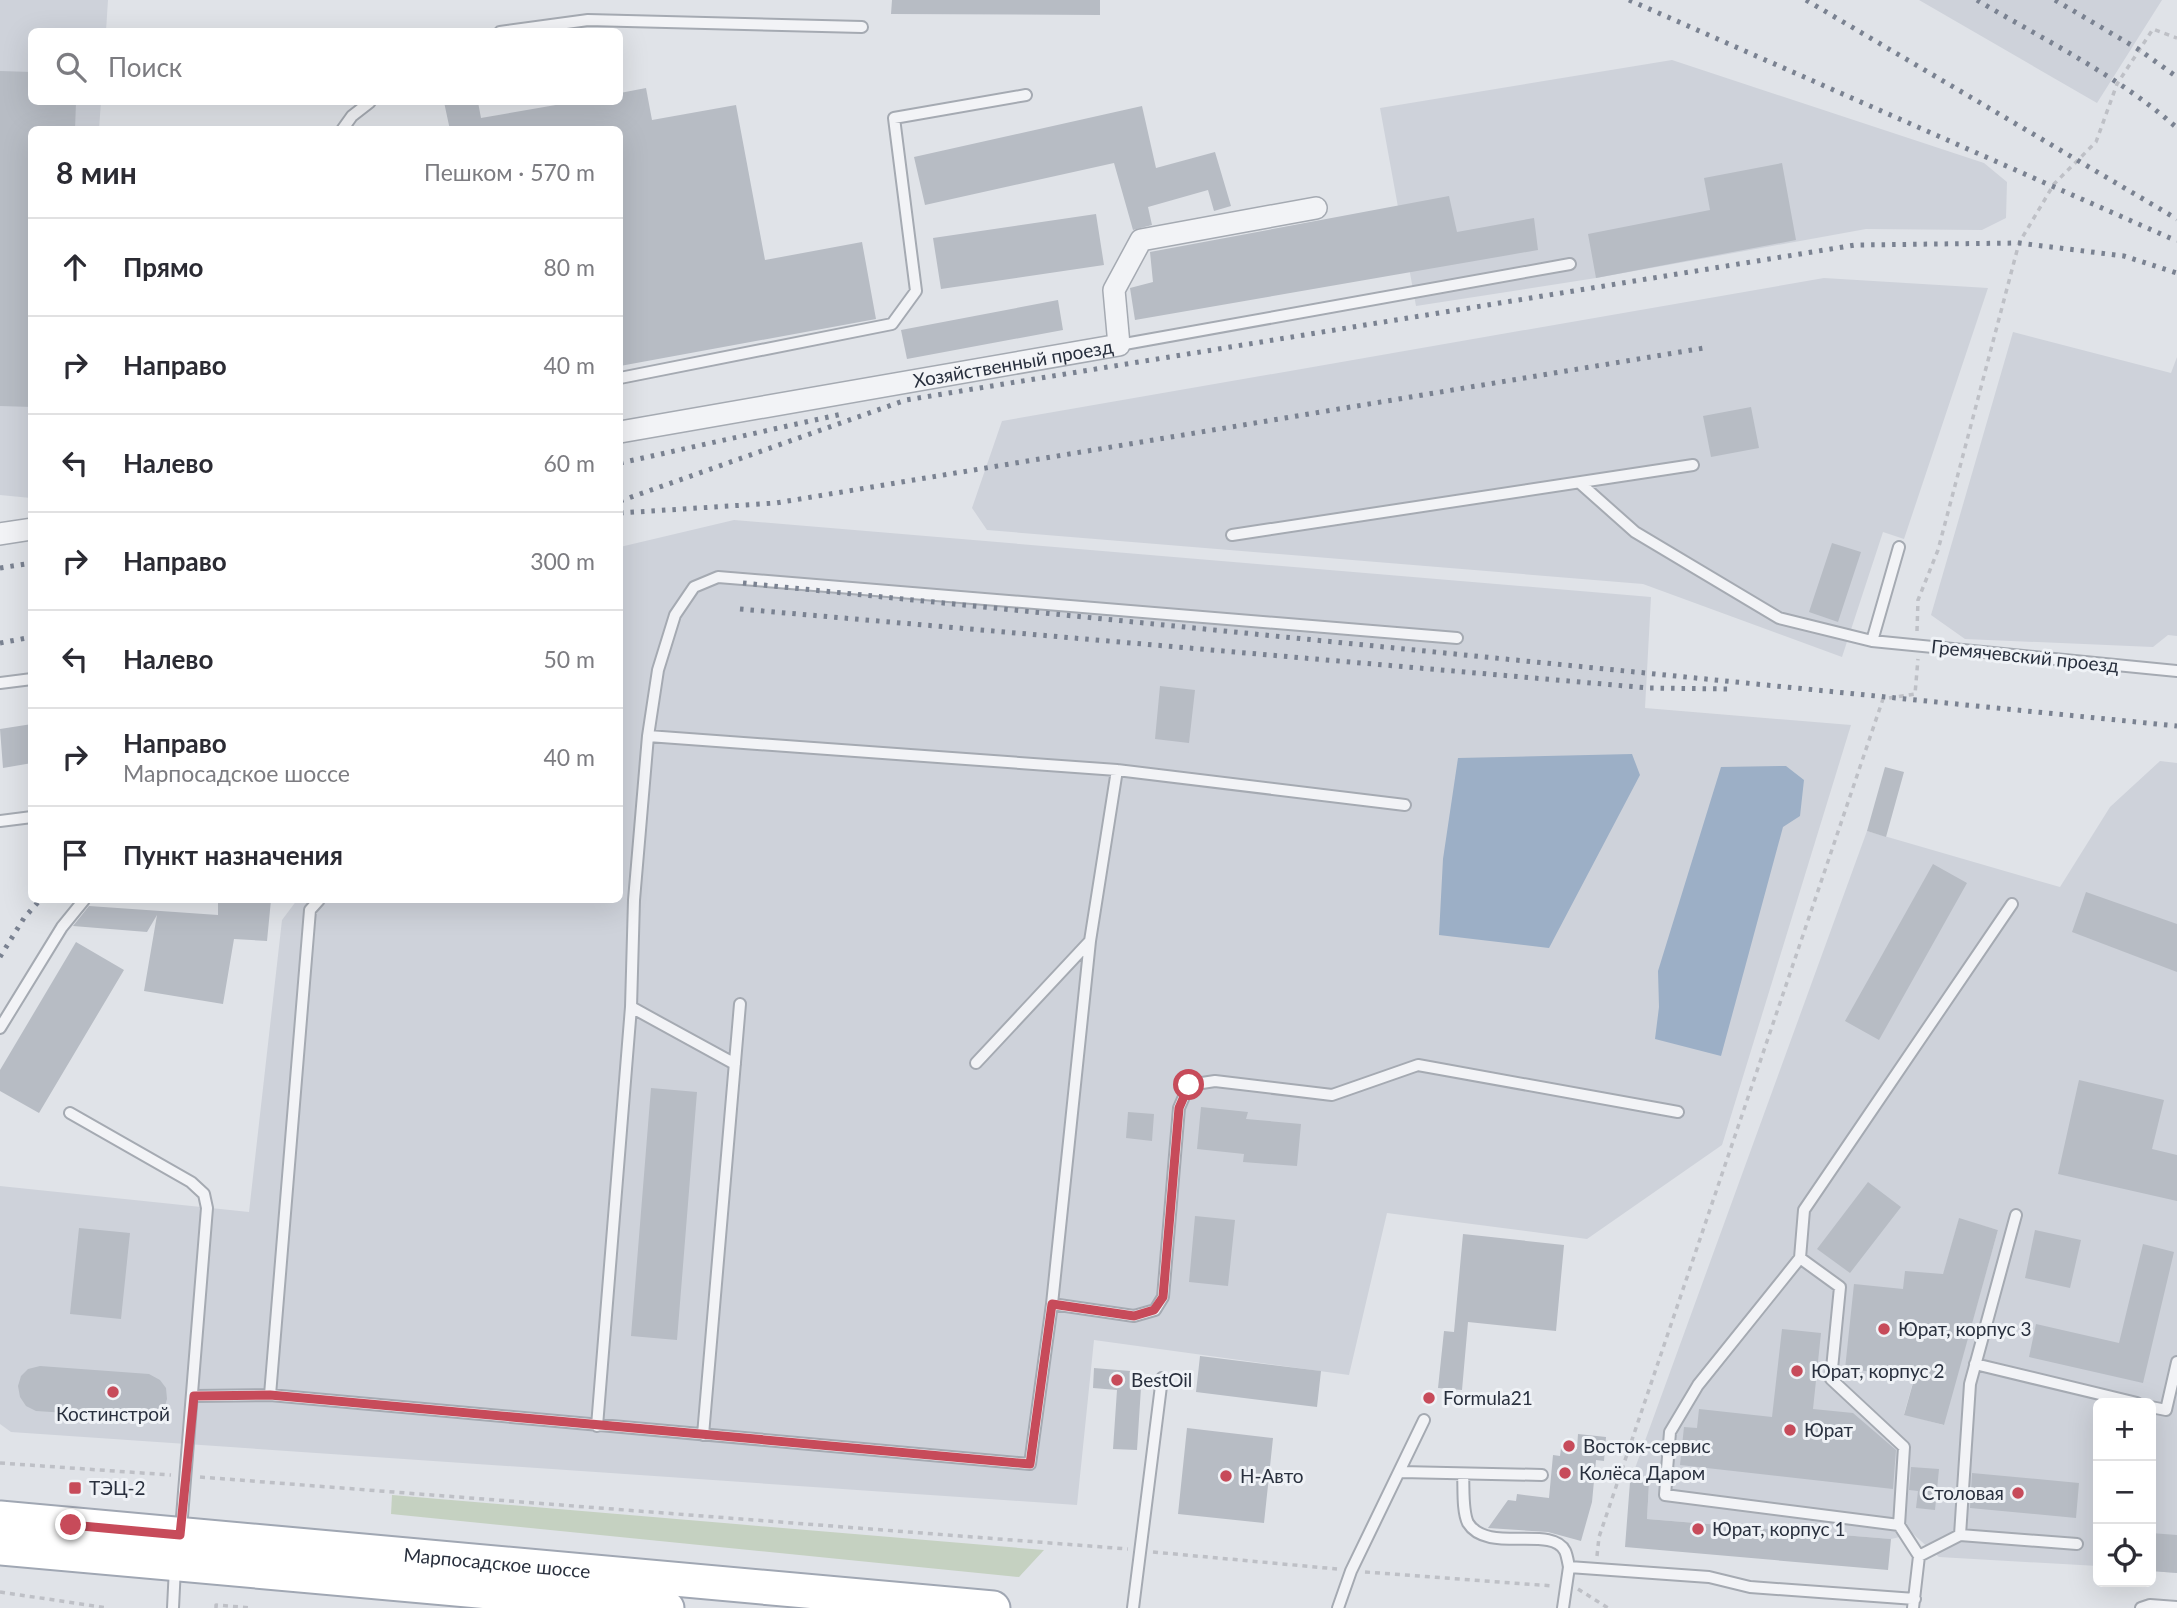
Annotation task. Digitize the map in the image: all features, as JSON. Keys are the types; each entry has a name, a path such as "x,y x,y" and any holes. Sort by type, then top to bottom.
{"main road":[{"name":"Марпосадское шоссе","path":"0,1518 178,1550 493,1600 667,1608"},
{"name":"Марпосадское шоссе","path":"0,1548 178,1550 993,1608"}],"street":[{"name":"Хозяйственный проезд","path":"623,431 1119,345 1114,290 1141,240 1316,208"},
{"path":"0,534 28,530"}],"lane":[{"path":"529,28 588,20 862,27"},
{"path":"623,377 892,324 916,291 894,118 1026,95"},
{"path":"345,126 352,116 366,105"},
{"path":"1119,345 1570,264"},
{"path":"1232,535 1693,465"},
{"name":"Гремячевский проезд","path":"1581,484 1635,532 1779,618 1872,641 2177,671"},
{"path":"1872,641 1899,547"},
{"path":"597,1426 631,1007 634,900 648,736 658,670 675,614 694,587 718,577 1457,638"},
{"path":"0,683 28,680"},
{"path":"648,736 1117,770 1405,805"},
{"path":"194,1396 270,1395 1030,1464 1052,1304 1090,941 1117,770"},
{"path":"0,821 28,818"},
{"path":"623,899 634,900"},
{"path":"0,1028 62,927 82,903"},
{"path":"270,1395 310,910 316,903"},
{"path":"1899,1525 1665,1496 1670,1432 1698,1385 1800,1258 1804,1210 2012,904"},
{"path":"976,1063 1090,941"},
{"path":"704,1435 740,1004"},
{"path":"631,1007 735,1064"},
{"path":"1052,1304 1134,1316 1154,1310 1163,1297 1179,1108 1189,1085 1215,1081 1332,1095 1418,1065 1678,1112"},
{"path":"70,1113 191,1182 204,1194 208,1208 194,1396 173,1608"},
{"path":"1960,1535 1970,1384 2016,1215"},
{"path":"1569,1567 1709,1577 1750,1587 1914,1603 1919,1556 1899,1525 1904,1447 1831,1379 1840,1287 1800,1258"},
{"path":"2156,1408 2166,1410 2177,1362"},
{"path":"1975,1364 2116,1398"},
{"path":"1133,1608 1163,1378"},
{"path":"1338,1608 1351,1570 1424,1420"},
{"path":"1401,1472 1542,1475"},
{"path":"1463,1474 1467,1521 1476,1533 1488,1537 1550,1541 1566,1551 1569,1567 1563,1608"},
{"path":"1919,1556 1960,1535 2077,1544"},
{"path":"2141,1608 2150,1605 2177,1607"}],"path":[{"path":"1596,1569 1600,1537 1883,699 1915,694 1918,646 1915,618 1918,600 1938,550 2019,243 2054,184 2096,142 2117,84 2153,29 2177,38"},
{"path":"0,1463 178,1476"},
{"path":"195,1477 1115,1548"},
{"path":"1170,1553 1345,1570"},
{"path":"1358,1571 1555,1586"},
{"path":"1577,1589 1608,1608"},
{"path":"0,1592 108,1608"},
{"path":"216,1608 216,1605 253,1608"}],"shaded area":[{"path":"0,0 108,0 106,28 28,28 28,105 101,105 99,126 28,126 28,498 0,495"},
{"path":"1919,0 2162,0 2097,103"},
{"path":"1672,60 1984,163 2007,182 2006,218 1982,230 1866,229 1596,278 1416,306 1380,108"},
{"path":"1824,278 1988,288 1904,539 1883,532 1842,657 1643,584 987,530 972,508 1002,421"},
{"path":"2013,332 2171,373 2177,357 2177,636 2168,635 2153,647 1965,639 1931,615"},
{"path":"734,520 1651,597 1645,708 1851,725 1722,1145 1587,1239 1387,1213 1349,1375 1094,1340 1077,1505 11,1432 0,1424 0,1186 249,1212 282,920 295,903 623,903 623,546"},
{"path":"2160,761 2177,763 2177,1573 2156,1571 2156,1398 2093,1398 2093,1566 1939,1557 1913,1534 1891,1539 1647,1519 1649,1483 1630,1482 1867,831 2060,887 2110,807","holes":["1959,1219 1998,1230 1943,1425 1904,1414"]}],"green space":[{"path":"392,1495 1044,1550 1019,1577 391,1514"}],"water":[{"path":"1632,754 1640,775 1549,948 1439,935 1443,859 1458,758"},
{"path":"1786,766 1804,780 1800,816 1783,827 1721,1056 1655,1039 1659,1007 1658,971 1721,767"}],"building":[{"path":"892,0 1100,0 1100,15 891,14"},
{"path":"0,71 28,72 28,105 76,105 75,126 28,126 28,407 0,406"},
{"path":"646,88 652,120 736,105 765,260 862,242 876,319 623,365 623,126 449,126 445,105 479,105 481,118 556,105 623,105 623,92"},
{"path":"1142,106 1156,168 1215,152 1231,206 1214,211 1208,190 1148,207 1152,225 1133,230 1114,163 925,205 914,157"},
{"path":"1782,163 1796,240 1596,278 1588,234 1710,210 1704,178"},
{"path":"1449,196 1457,232 1534,218 1538,250 1135,320 1130,288 1153,282 1150,252"},
{"path":"1096,214 1104,265 941,289 933,238"},
{"path":"1058,300 1063,330 907,359 901,330"},
{"path":"1751,407 1759,448 1711,457 1703,416"},
{"path":"1832,543 1861,552 1838,622 1809,612"},
{"path":"1160,686 1195,690 1189,743 1155,739"},
{"path":"28,725 28,764 3,768 0,729"},
{"path":"1885,767 1904,772 1886,837 1867,831"},
{"path":"1933,864 1967,883 1879,1040 1845,1021"},
{"path":"2086,892 2177,924 2177,972 2072,932"},
{"path":"218,903 271,903 267,941 234,939 223,1004 144,991 157,915 147,932 73,926 89,906 218,915"},
{"path":"76,942 124,970 39,1113 0,1091 0,1070"},
{"path":"2079,1080 2164,1100 2152,1149 2177,1155 2177,1201 2058,1174"},
{"path":"651,1088 697,1092 677,1340 631,1336"},
{"path":"1201,1107 1248,1112 1246,1119 1301,1124 1297,1166 1243,1162 1244,1154 1197,1149"},
{"path":"1128,1112 1154,1114 1152,1141 1126,1138"},
{"path":"1868,1182 1901,1207 1850,1273 1817,1249"},
{"path":"1195,1216 1235,1220 1228,1286 1189,1282"},
{"path":"1959,1218 1998,1230 1944,1425 1904,1415 1915,1376 1845,1369 1854,1284 1903,1289 1905,1271 1943,1274"},
{"path":"79,1228 130,1233 121,1319 70,1314"},
{"path":"2035,1230 2081,1240 2070,1288 2025,1278"},
{"path":"1463,1234 1564,1245 1556,1331 1468,1322 1462,1390 1438,1388 1444,1331 1454,1332"},
{"path":"2143,1244 2174,1252 2143,1383 2029,1357 2036,1324 2119,1343"},
{"name":"Юрат, корпус 2","path":"1782,1329 1821,1333 1813,1409 1853,1413 1896,1450 1893,1489 1680,1465 1684,1427 1697,1428 1699,1409 1772,1417"},
{"path":"1200,1356 1321,1371 1317,1407 1196,1392"},
{"path":"40,1366 149,1374 160,1380 166,1388 164,1409 156,1416 144,1418 36,1411 26,1406 20,1397 18,1386 21,1376 28,1369"},
{"path":"1094,1368 1142,1372 1137,1450 1113,1449 1117,1390 1093,1388"},
{"name":"Н-Авто","path":"1187,1428 1273,1438 1264,1523 1178,1514"},
{"path":"1578,1434 1606,1437 1604,1461 1596,1460 1592,1502 1581,1541 1548,1532 1488,1528 1508,1500 1516,1501 1517,1494 1549,1498 1553,1455 1560,1456 1561,1448 1577,1449"},
{"path":"1911,1467 1939,1469 1935,1510 1916,1508 1918,1491 1909,1490"},
{"path":"1972,1473 2079,1483 2076,1518 1970,1508"},
{"name":"Юрат, корпус 1","path":"1630,1482 1649,1483 1647,1519 1891,1539 1888,1570 1625,1547"},
{"path":"2156,1533 2177,1535 2177,1573 2156,1571"}],"railway":[{"path":"1629,0 2177,241"},
{"path":"1806,0 2177,219"},
{"path":"1977,0 2106,75 2177,128"},
{"path":"2055,0 2138,49 2177,77"},
{"path":"623,500 906,400 1855,245 2019,243 2124,256 2177,273"},
{"path":"623,513 776,503 1704,348"},
{"path":"623,462 842,414"},
{"path":"0,568 28,564"},
{"path":"743,583 2177,726"},
{"path":"740,609 1649,688 1729,689"},
{"path":"0,643 28,638"},
{"path":"0,957 24,918 37,903"}],"place":[{"name":"Юрат, корпус 3","path":"1884,1329"},
{"name":"Юрат, корпус 2","path":"1797,1371"},
{"name":"BestOil","path":"1117,1380"},
{"name":"Костинстрой","path":"113,1392"},
{"name":"Formula21","path":"1429,1398"},
{"name":"Юрат","path":"1790,1430"},
{"name":"Восток-сервис","path":"1569,1446"},
{"name":"Колёса Даром","path":"1565,1473"},
{"name":"Н-Авто","path":"1226,1476"},
{"name":"ТЭЦ-2","path":"75,1488"},
{"name":"Столовая","path":"2018,1493"},
{"name":"Юрат, корпус 1","path":"1698,1529"}],"route":[{"path":"71,1525 180,1535 194,1396 270,1395 1030,1464 1052,1304 1134,1316 1154,1310 1163,1297 1179,1108 1189,1085"}]}
